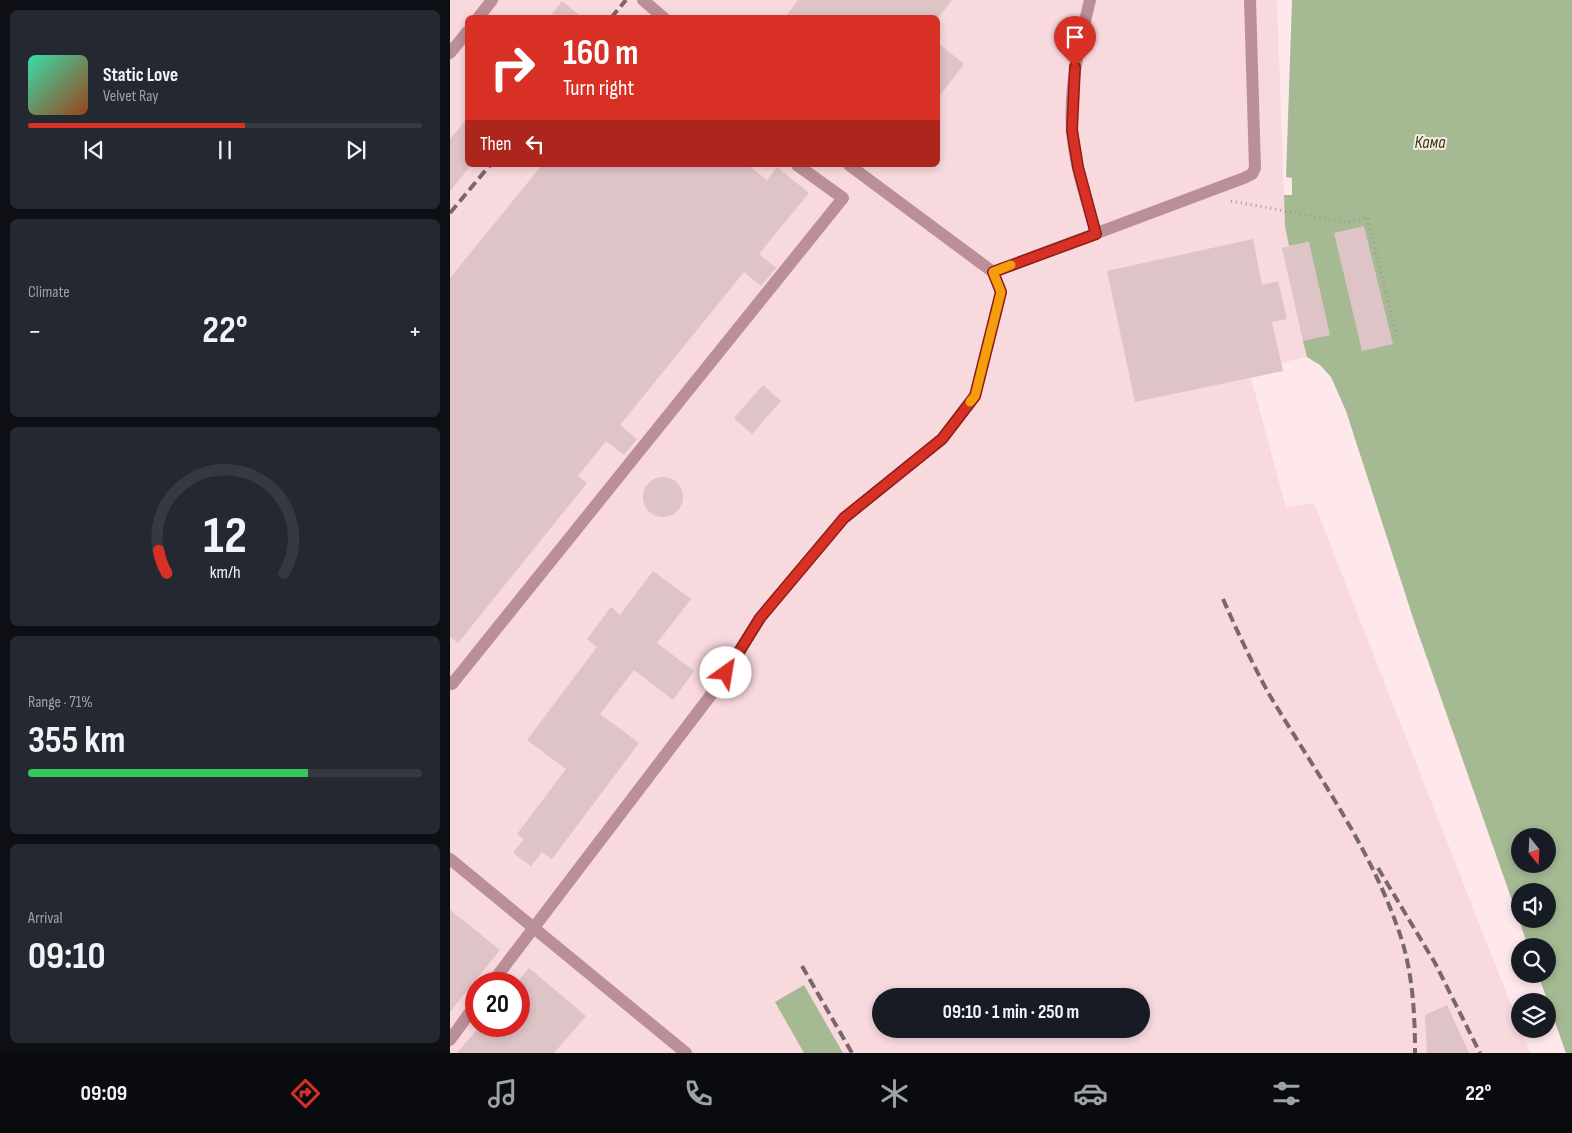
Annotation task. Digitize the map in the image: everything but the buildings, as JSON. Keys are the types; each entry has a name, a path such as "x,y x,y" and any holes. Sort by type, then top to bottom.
{"lane":[{"path":"480,15 492,0"},
{"path":"643,0 660,15"},
{"path":"1090,0 1075,67 1072,130 1078,167 1096,234"},
{"path":"993,272 1252,174 1255,161 1250,0"},
{"path":"450,53 465,35"},
{"path":"450,682 452,684 843,198 800,167"},
{"path":"500,972 717,687 766,610 844,518 942,439 975,396 1001,292 993,272 852,167"},
{"path":"450,859 686,1053"},
{"path":"450,1040 465,1019"}],"path":[{"path":"1247,204 1344,222 1367,217 1398,340"}],"shaded area":[{"path":"450,0 1277,0 1285,226 1309,242 1303,341 1307,357 1281,363 1283,371 1251,378 1286,507 1314,503 1511,1005 1511,1038 1524,1038 1530,1053 450,1053"}],"water":[{"name":"Кама","path":"1292,0 1572,0 1572,1053 1566,1053 1556,1025 1556,993 1545,993 1541,983 1556,983 1556,938 1525,938 1522,928 1556,928 1556,883 1511,883 1511,898 1415,624 1346,411 1331,377 1320,365 1307,357 1303,341 1309,242 1289,246 1285,226 1284,195 1292,195 1292,178 1286,177"},
{"path":"804,985 843,1053 804,1053 775,1002"}],"railway":[{"path":"614,15 626,0"},
{"path":"450,213 488,167"},
{"path":"1223,599 1269,694 1344,815 1377,878 1391,910 1403,944 1409,971 1414,1012 1415,1053"},
{"path":"1378,868 1435,963 1480,1053"},
{"path":"802,966 852,1053"}],"slow traffic":[{"path":"970,402 975,396 1001,292 993,272 1011,265"}],"route":[{"path":"726,673 760,618 844,518 942,439 975,396 1001,292 993,272 1096,234 1078,167 1072,130 1075,67"}]}
